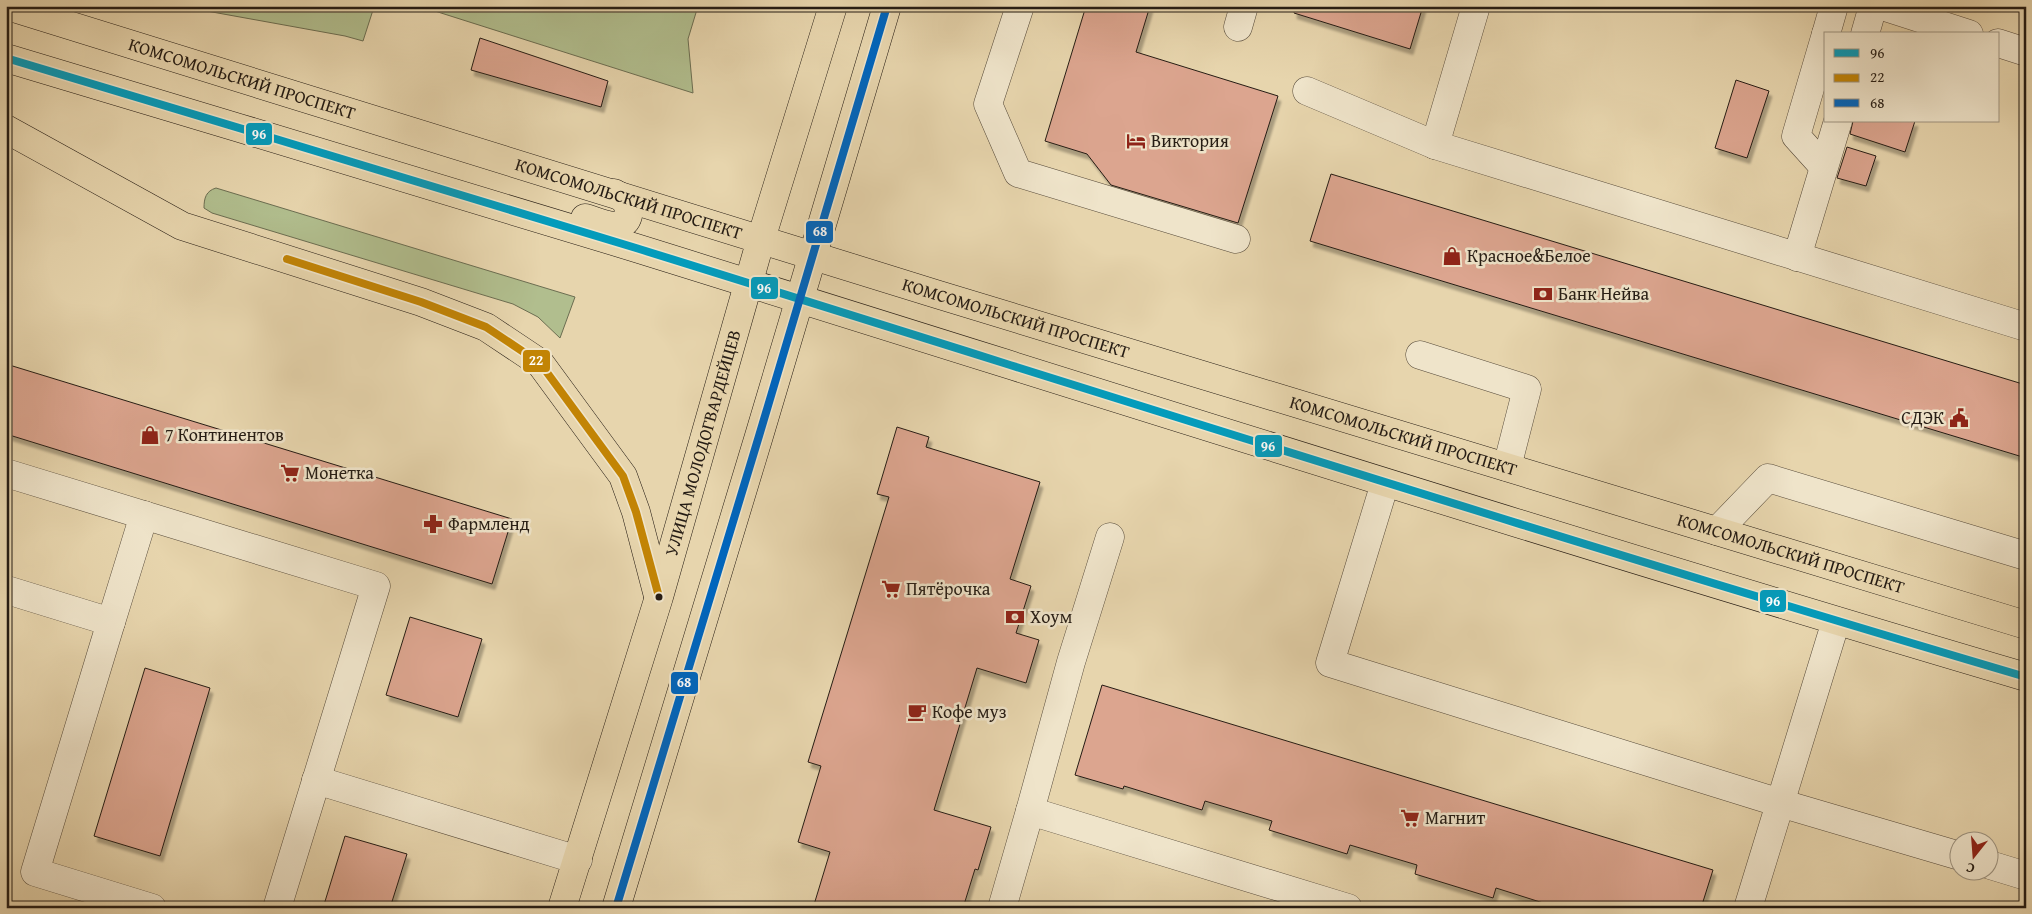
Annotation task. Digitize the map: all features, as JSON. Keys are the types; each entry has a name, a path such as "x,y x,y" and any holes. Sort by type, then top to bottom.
{"main road":[{"name":"КОМСОМОЛЬСКИЙ ПРОСПЕКТ","path":"7,6 761,239 2026,625"},
{"name":"УЛИЦА МОЛОДОГВАРДЕЙЦЕВ","path":"562,908 659,598 748,283 833,6"},
{"path":"616,908 814,255 887,6"},
{"path":"6,58 748,283 1836,622 2026,677"},
{"path":"6,129 182,226 430,305 486,326 540,363 623,476 636,512 659,598"},
{"path":"428,185 464,182 608,225 618,226 628,216 629,209 626,200 614,193"}],"lane":[{"path":"1020,6 988,104 1018,173 1236,239"},
{"path":"1435,145 1476,6"},
{"path":"1827,32 1834,6"},
{"path":"1866,32 1874,6"},
{"path":"1882,6 1963,32"},
{"path":"1824,41 1796,136 1824,166"},
{"path":"2000,44 2026,52"},
{"path":"1306,91 1435,145 2026,327"},
{"path":"1797,257 1838,122"},
{"path":"1420,355 1527,389 1507,467"},
{"path":"6,472 376,586 277,908"},
{"path":"1717,531 1768,478 2026,556"},
{"path":"1386,483 1330,663 1780,803 1950,853"},
{"path":"144,515 35,872 105,901 152,908"},
{"path":"1002,908 1071,662 1110,537"},
{"path":"7,590 111,622"},
{"path":"1748,908 1836,622"},
{"path":"316,780 578,860"},
{"path":"1030,811 1313,903 1348,908"},
{"path":"2000,868 2026,876"}],"green space":[{"path":"179,6 361,6 373,10 363,41 345,36"},
{"path":"419,6 698,6 688,39 693,93"},
{"path":"216,188 575,297 560,338 538,317 513,304 212,213 204,208 204,201 206,195"}],"building":[{"path":"1086,6 1150,6 1136,52 1278,96 1238,223 1111,185 1087,154 1045,141"},
{"path":"1295,6 1423,6 1410,49 1294,13"},
{"path":"480,38 608,81 601,107 471,70"},
{"path":"1736,80 1769,91 1747,158 1715,148"},
{"path":"1853,122 1915,122 1905,152 1850,134"},
{"path":"1847,147 1876,156 1866,186 1837,178"},
{"path":"1331,174 2026,385 2026,458 1310,241"},
{"path":"6,364 512,519 492,584 6,434"},
{"path":"897,427 929,437 926,447 1040,482 1010,579 1031,586 1016,633 1039,640 1026,683 977,668 934,810 991,827 978,870 975,869 963,908 813,908 830,852 798,842 821,766 808,762 889,497 877,494"},
{"path":"410,617 482,639 458,717 386,695"},
{"path":"145,668 210,688 160,856 94,836"},
{"path":"1102,685 1713,870 1701,908 1559,908 1496,888 1493,898 1415,874 1417,865 1350,845 1347,854 1269,830 1272,821 1205,801 1202,810 1124,786 1123,789 1075,775"},
{"path":"345,836 407,854 390,908 323,908"}],"transit line":[{"name":"68","path":"616,908 887,6"},
{"name":"96","path":"6,58 636,248 1504,519 2026,677"},
{"name":"22","path":"287,259 421,302 486,327 540,363 623,476 636,512 659,597"}],"place":[{"name":"Виктория","path":"1136,141"},
{"name":"Красное&Белое","path":"1452,256"},
{"name":"Банк Нейва","path":"1543,294"},
{"name":"СДЭК","path":"1959,418"},
{"name":"7 Континентов","path":"150,435"},
{"name":"Монетка","path":"290,473"},
{"name":"Фармленд","path":"433,524"},
{"name":"Пятёрочка","path":"891,589"},
{"name":"Хоум","path":"1015,617"},
{"name":"Кофе муз","path":"917,712"},
{"name":"Магнит","path":"1410,818"}]}
